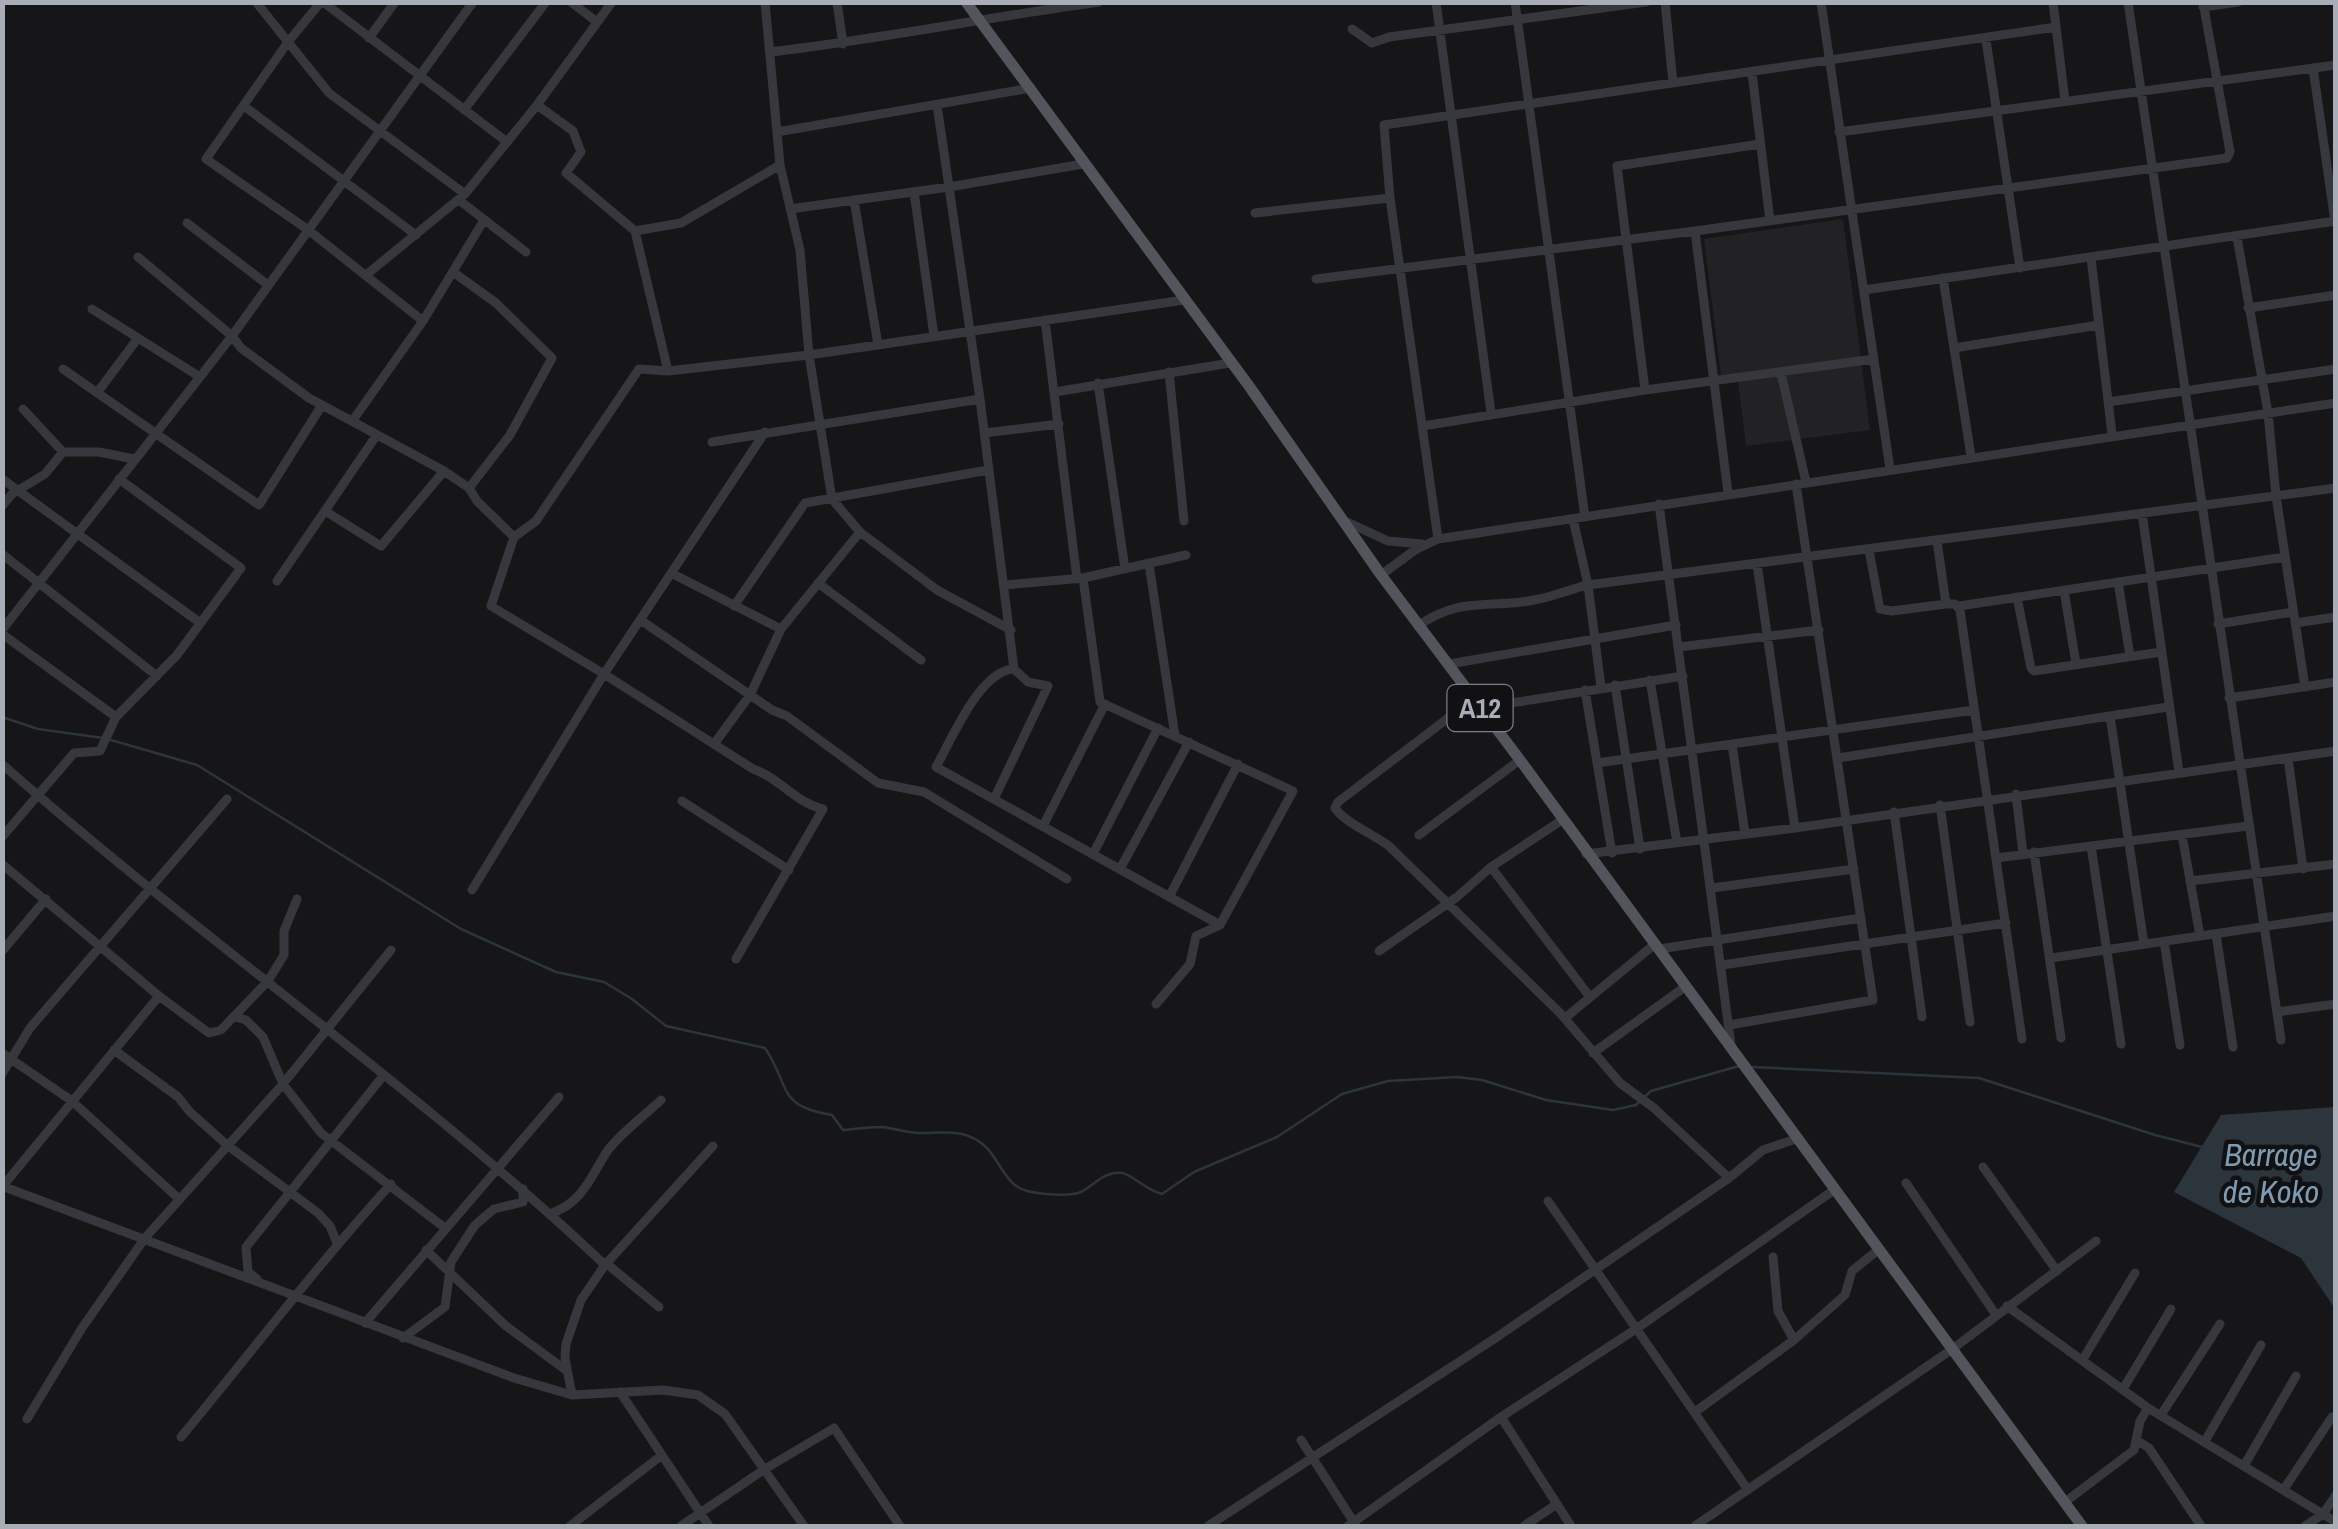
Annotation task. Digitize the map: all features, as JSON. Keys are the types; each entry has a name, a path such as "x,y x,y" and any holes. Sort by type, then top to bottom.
{"main road":[{"name":"A12","path":"966,2 1381,576 1657,946 2080,1526"},
{"name":"A12","path":"1996,1412 2080,1526"}],"street":[{"path":"256,2 329,93 380,128 526,252"},
{"path":"423,321 307,229 206,159 288,42 322,2 507,142"},
{"path":"369,38 394,2"},
{"path":"116,717 2,632 232,336 473,2"},
{"path":"464,110 546,2"},
{"path":"571,2 598,22"},
{"path":"366,275 462,197 537,105 612,2"},
{"path":"765,2 780,165 800,250 809,356 832,499 860,532 937,590 1011,630"},
{"path":"837,2 842,44"},
{"path":"770,52 1099,2"},
{"path":"1436,2 1492,413"},
{"path":"1516,2 1585,517"},
{"path":"1352,29 1372,43 1389,37 1593,6 1646,2"},
{"path":"1665,2 1673,83"},
{"path":"1821,2 1890,470"},
{"path":"2054,2 2065,101"},
{"path":"2128,2 2281,1040"},
{"path":"1316,279 2227,158 2230,152 2203,4 2238,2"},
{"path":"1438,539 1390,198 1384,125 2056,28"},
{"path":"1986,40 2020,268"},
{"path":"1838,132 2336,66"},
{"path":"1864,290 2335,222 2313,68"},
{"path":"1752,72 1770,221"},
{"path":"777,132 1031,88"},
{"path":"537,105 572,130 582,152 566,173 636,231 668,371"},
{"path":"937,105 1014,669 1028,682 1048,686 994,799"},
{"path":"244,106 416,235"},
{"path":"1645,390 1617,166 1760,144"},
{"path":"790,208 949,188 1083,164"},
{"path":"636,231 682,223 780,165"},
{"path":"914,192 934,336"},
{"path":"1254,212 1390,198"},
{"path":"854,200 878,345"},
{"path":"352,420 423,321 484,220"},
{"path":"186,223 268,284"},
{"path":"1696,231 1728,494"},
{"path":"2237,238 2268,412 2276,496 2305,687"},
{"path":"138,257 232,336 241,348 322,405 469,488 514,537"},
{"path":"2090,258 2112,434"},
{"path":"453,272 496,303 552,358 510,436 469,488"},
{"path":"1943,278 1971,456"},
{"path":"2248,308 2336,296"},
{"path":"736,960 823,809 798,800 771,775 753,769 492,606 514,537 536,520 639,368 668,371 809,356 1184,300"},
{"path":"92,309 200,377"},
{"path":"1046,320 1100,702 1294,791 1220,925 1196,936 1190,964 1156,1004"},
{"path":"1954,348 2098,324"},
{"path":"97,392 138,338"},
{"path":"1424,426 1645,390 1874,359"},
{"path":"1055,392 1230,363"},
{"path":"63,369 260,505 322,405"},
{"path":"2108,402 2336,369"},
{"path":"1169,372 1184,520"},
{"path":"1729,1025 1873,1000 1818,630 1801,483 1781,373"},
{"path":"1098,383 1125,569"},
{"path":"712,442 980,399"},
{"path":"1381,576 1438,539 2336,402"},
{"path":"22,409 63,452 99,452 134,459"},
{"path":"984,434 1058,424"},
{"path":"472,890 604,674 765,432"},
{"path":"276,581 376,436"},
{"path":"2,506 12,494 45,474 63,452"},
{"path":"734,606 805,503 988,470"},
{"path":"325,511 381,546 444,471"},
{"path":"2,478 199,622"},
{"path":"2,837 74,753 100,751 116,717 177,655 241,568 118,480"},
{"path":"1418,626 1450,609 1496,601 1538,600 1588,585 2336,488"},
{"path":"1659,504 1732,1048"},
{"path":"2142,514 2178,772"},
{"path":"1341,518 1378,539 1428,544"},
{"path":"1573,519 1588,585 1601,688"},
{"path":"714,744 750,695 782,630 860,532"},
{"path":"1937,540 1946,604"},
{"path":"1869,550 1880,609 1885,611 1959,606 2285,557"},
{"path":"2,554 156,676"},
{"path":"1005,585 1080,579 1186,555"},
{"path":"1149,564 1175,736"},
{"path":"1757,564 1795,828"},
{"path":"671,573 782,630"},
{"path":"2118,582 2130,656"},
{"path":"818,583 921,660"},
{"path":"2064,590 2076,664"},
{"path":"2017,597 2030,668 2034,671 2161,652"},
{"path":"1959,606 2022,1038"},
{"path":"2218,624 2336,617"},
{"path":"642,621 787,716 878,782 924,792 1067,880"},
{"path":"1449,664 1676,625"},
{"path":"1679,647 1818,630"},
{"path":"1014,669 1001,669 986,680 936,767 1220,925"},
{"path":"1683,676 1477,704 1348,794 1335,808 1339,816 1362,826 1389,846 1564,1018 1620,1083 1654,1108 1729,1178"},
{"path":"1650,680 1676,843"},
{"path":"2229,698 2336,682"},
{"path":"1615,686 1640,848"},
{"path":"1585,690 1612,853"},
{"path":"1043,826 1104,704"},
{"path":"1838,758 2168,707"},
{"path":"1598,764 1974,710"},
{"path":"2110,716 2144,944"},
{"path":"1093,854 1158,728"},
{"path":"1120,869 1189,742"},
{"path":"1732,744 1745,834"},
{"path":"1586,854 2336,751"},
{"path":"2288,758 2303,869"},
{"path":"1420,835 1520,760"},
{"path":"2,764 522,1189 658,1306"},
{"path":"1170,897 1238,764"},
{"path":"2016,794 2051,958 2061,1038"},
{"path":"2,1074 30,1028 227,799"},
{"path":"682,801 789,870"},
{"path":"1940,806 1970,1022"},
{"path":"1894,812 1922,1017"},
{"path":"1379,951 1491,867 1562,820"},
{"path":"1996,858 2248,826"},
{"path":"2182,835 2200,936"},
{"path":"2091,846 2120,1044"},
{"path":"2,864 209,1033 221,1030 268,981 284,956 284,931 298,899"},
{"path":"2190,881 2336,864"},
{"path":"1491,867 1590,997"},
{"path":"1712,888 1854,870"},
{"path":"2,950 46,900"},
{"path":"2051,958 2336,916"},
{"path":"1564,1018 1657,946 1861,918"},
{"path":"1722,965 2006,923"},
{"path":"2216,934 2233,1047"},
{"path":"2164,941 2180,1045"},
{"path":"27,1419 82,1328 145,1238 283,1084 391,950"},
{"path":"1593,1054 1686,986"},
{"path":"159,996 3,1186 514,1378 572,1394 663,1390 698,1394 725,1414 804,1526"},
{"path":"2277,1012 2336,1004"},
{"path":"235,1017 246,1020 264,1037 283,1084 322,1132 446,1228"},
{"path":"114,1050 178,1096 227,1145 318,1213 330,1226 337,1243"},
{"path":"2,1053 72,1101 178,1198"},
{"path":"264,1284 248,1272 246,1247 383,1076"},
{"path":"364,1323 559,1096"},
{"path":"550,1214 570,1207 600,1169 608,1151 661,1100"},
{"path":"1208,1526 1596,1270 1729,1178 1762,1150 1796,1139"},
{"path":"572,1394 566,1344 581,1300 606,1264 713,1146"},
{"path":"1983,1167 2057,1271"},
{"path":"1906,1182 1996,1315"},
{"path":"181,1437 337,1243 390,1184"},
{"path":"403,1338 445,1308 452,1262 475,1225 494,1209 523,1202 522,1189"},
{"path":"1301,1440 1353,1525 1501,1417 1636,1329 1834,1190"},
{"path":"1548,1201 1748,1490"},
{"path":"1695,1526 1951,1350 2096,1240"},
{"path":"426,1250 506,1326 567,1371"},
{"path":"1695,1412 1794,1340 1844,1295 1852,1271 1878,1250"},
{"path":"1773,1257 1778,1311 1794,1340"},
{"path":"2082,1359 2135,1273"},
{"path":"2008,1306 2148,1408 2336,1522"},
{"path":"2123,1389 2171,1308"},
{"path":"2162,1415 2220,1324"},
{"path":"2205,1440 2261,1345"},
{"path":"2245,1464 2296,1376"},
{"path":"620,1392 708,1526"},
{"path":"2065,1502 2134,1450 2140,1421 2148,1408"},
{"path":"1501,1417 1571,1526"},
{"path":"2284,1489 2332,1418"},
{"path":"681,1526 834,1428 900,1526"},
{"path":"2138,1441 2149,1448 2202,1526"},
{"path":"570,1526 662,1455"},
{"path":"2306,1526 2324,1514 2336,1495"},
{"path":"1524,1526 1557,1504"}],"shaded area":[{"path":"1843,219 1870,430 1746,446 1737,374 1721,375 1704,239"}],"water":[{"name":"Barrage de Koko","path":"2336,1107 2335,1309 2301,1258 2174,1192 2221,1115"}],"waterway":[{"path":"2,717 38,729 103,738"},
{"path":"111,740 197,765 461,929 556,972 604,982 666,1026 765,1048 793,1100 832,1115 843,1130 882,1127 915,1133 963,1134 986,1147 1014,1184 1033,1192 1075,1194 1104,1176 1122,1173 1162,1194 1194,1172 1277,1137 1342,1094 1388,1081 1457,1077 1482,1080 1546,1100 1613,1110 1636,1105 1651,1091 1739,1066"},
{"path":"1752,1067 1979,1078 2202,1147"}]}
